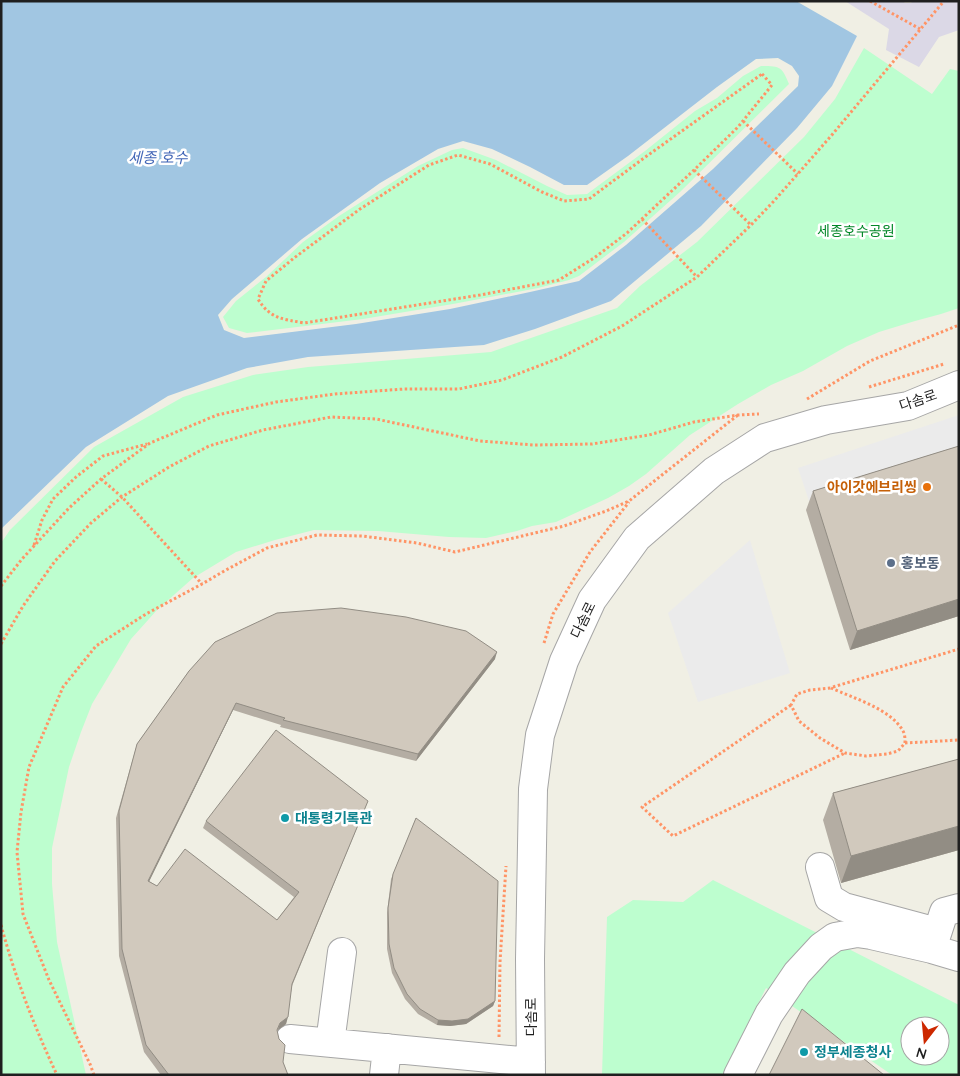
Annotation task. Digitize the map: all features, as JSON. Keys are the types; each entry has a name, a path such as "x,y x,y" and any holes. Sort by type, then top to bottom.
{"street":[{"name":"다솜로","path":"531,1068 530,959 533,789 540,734 564,661 592,600 637,538 714,471 765,438 826,420 908,406 954,374"},
{"path":"820,867 829,898 844,906 935,940 959,957"},
{"path":"935,940 944,912 959,908"},
{"path":"738,1075 769,1014 797,973 821,947 835,937 857,933 935,940"},
{"path":"330,1042 342,952"},
{"path":"290,1039 387,1048 531,1068"},
{"path":"384,1075 387,1048"}],"path":[{"path":"870,1 920,29"},
{"path":"34,546 42,520 53,499 76,477 103,456 150,443 217,415 276,402 335,394 404,389 459,389 502,380 562,357 622,326 697,277 751,225 798,174 944,1"},
{"path":"762,74 772,85 743,121 694,170 627,234 559,280 480,295 304,323 279,319 264,308 258,299 266,281 294,258 360,209 429,165 458,155 490,164 542,192 564,201 589,199 762,74"},
{"path":"743,121 798,174"},
{"path":"694,170 751,225"},
{"path":"642,219 697,277"},
{"path":"802,402 870,361 959,325"},
{"path":"861,389 954,374"},
{"path":"1,644 23,606 55,562 91,523 122,497 169,467 209,446 263,430 331,417 376,419 480,441 534,445 592,444 648,435 694,422 738,415 766,414"},
{"path":"94,1075 49,980 22,914 17,852 21,812 29,767 63,686 96,646 146,614 267,548 317,535 362,536 417,543 455,552 564,526 606,511 629,501 738,415"},
{"path":"1,586 22,559 69,508 101,479 150,443"},
{"path":"101,479 122,497 202,584"},
{"path":"845,753 673,836 642,808 791,705 797,694 810,690 831,688 959,649"},
{"path":"831,688 872,705 893,718 904,732 905,743"},
{"path":"791,705 799,721 820,738 845,753 866,756 888,754 898,751 905,743 959,740"},
{"path":"1,925 40,1040 57,1075"}],"green space":[{"name":"세종호수공원","path":"864,48 932,94 950,69 959,71 959,308 879,332 847,346 803,371 771,385 690,435 646,474 629,486 556,522 486,538 378,531 314,530 236,552 193,578 157,610 131,639 92,704 69,767 52,848 52,884 57,942 86,1075 1,1075 1,543 10,530 94,447 183,397 253,375 308,367 491,352 617,308 640,286 697,242 804,137 835,99"},
{"path":"761,66 777,67 782,71 789,84 680,192 624,242 579,276 538,288 453,304 363,319 247,333 229,328 223,317 236,301 266,277 303,242 339,216 418,166 452,150 463,148 496,160 567,195 587,194 695,111 717,98 743,76"},
{"path":"713,880 959,1005 959,1075 892,1075 766,988 722,1075 602,1075 607,917 633,900 683,902"}],"shaded area":[{"path":"845,1 902,1 911,3 913,1 959,1 959,30 939,37 919,67 886,50 889,29"},
{"path":"959,415 959,460 811,507 798,468"},
{"path":"750,540 790,673 698,702 668,613"}],"water":[{"name":"세종 호수","path":"1,1 796,1 857,36 832,86 797,128 701,226 611,301 535,329 484,345 308,357 247,368 168,396 86,447 1,529","holes":["778,58 792,66 799,76 798,86 713,169 626,245 579,281 450,309 356,324 244,338 224,330 218,315 232,299 302,239 380,183 438,149 463,141 492,149 564,185 587,185 756,59"]}],"building":[{"name":"홍보동","path":"959,446 959,599 857,631 813,491"},
{"path":"341,608 406,617 466,631 497,652 418,754 283,720 285,718 236,703 148,881 157,886 185,849 277,920 299,892 206,821 276,730 368,801 292,984 288,1017 280,1023 277,1030 279,1039 285,1045 283,1062 288,1075 169,1075 146,1045 122,949 119,811 137,744 189,671 215,642 277,613"},
{"path":"959,759 959,826 851,856 833,793"},
{"path":"416,818 498,881 495,1001 468,1019 438,1020 420,1009 407,994 394,968 389,944 388,908 393,874"},
{"path":"802,1009 884,1075 769,1075"}],"place":[{"name":"아이갓에브리씽","path":"927,487"},
{"name":"홍보동","path":"891,563"},
{"name":"대통령기록관","path":"285,818"},
{"name":"정부세종청사","path":"804,1052"}]}
